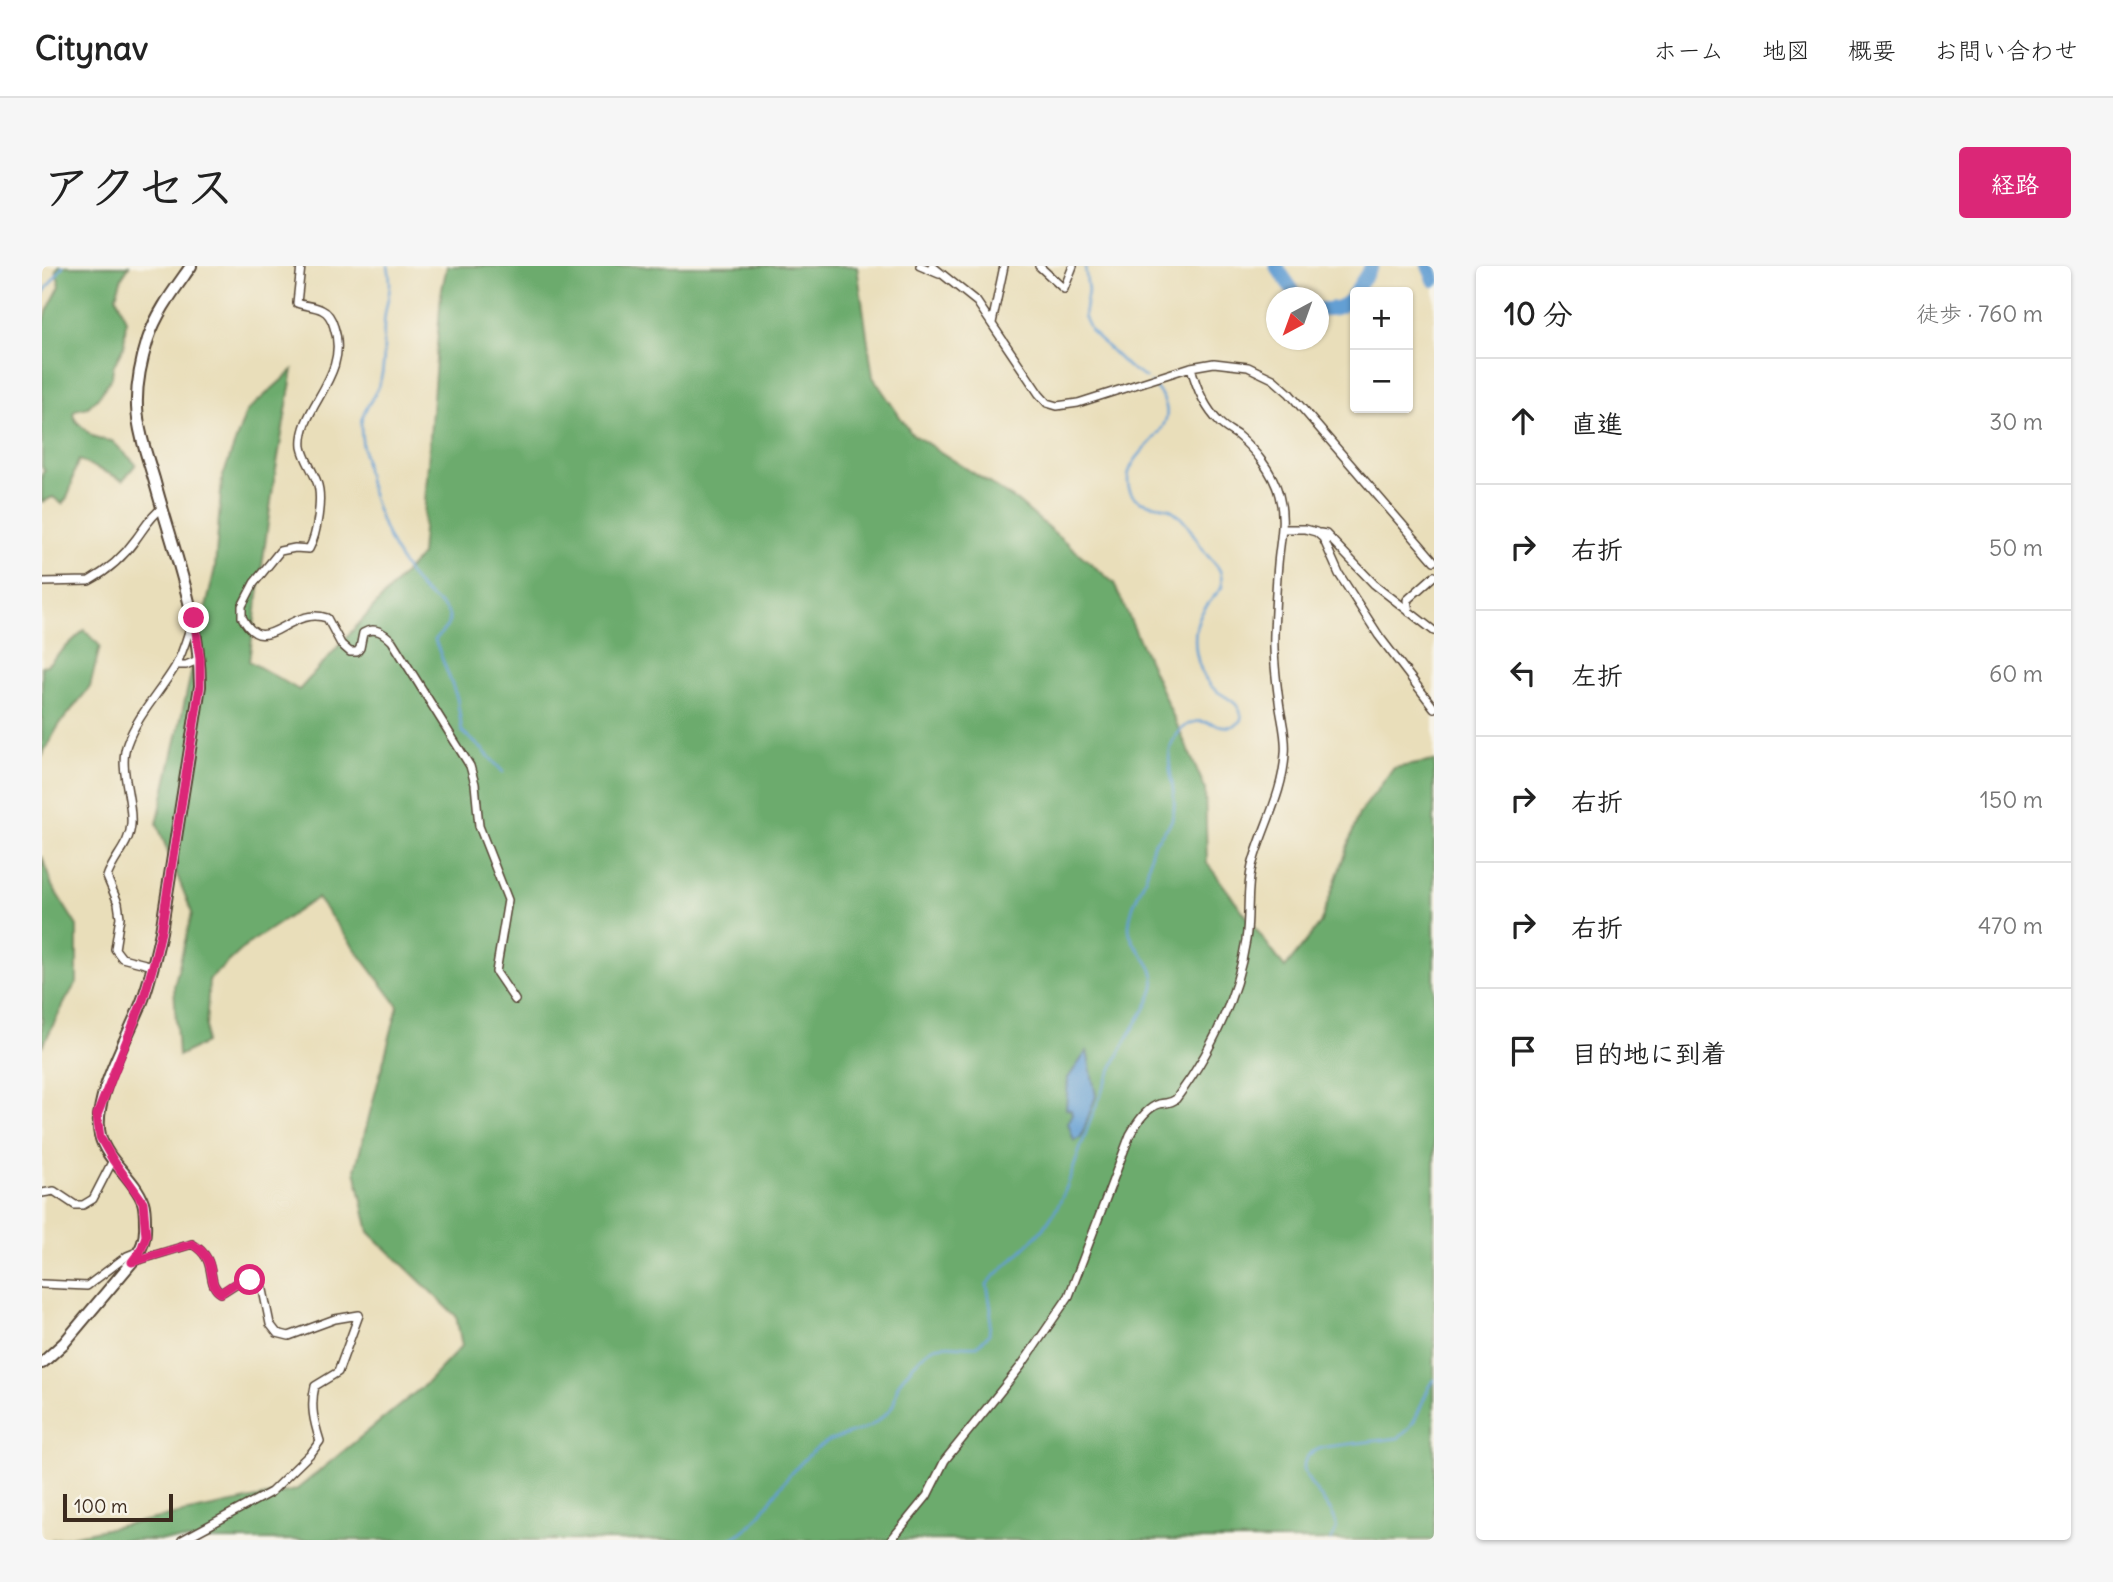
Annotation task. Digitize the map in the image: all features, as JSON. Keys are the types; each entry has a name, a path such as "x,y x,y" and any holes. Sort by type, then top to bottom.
{"street":[{"path":"42,1363 64,1343 132,1262 141,1250 146,1236 143,1202 100,1137 97,1115 143,1000 153,966 161,932 200,686 200,659 194,618 137,409 139,373 148,337 160,312 191,266"},
{"path":"301,266 297,303 321,309 329,315 338,343 330,379 306,425 303,438 302,449 319,485 314,540 309,549 281,551 254,583 242,606 242,617 254,633 269,635 304,616 315,614 327,618 341,644 350,652 357,652 363,633 367,630 382,631 392,641 470,766 475,784 479,826 508,900 496,972 515,1000"},
{"path":"920,266 946,276"},
{"path":"932,266 977,302 1047,403 1057,406 1088,400 1191,367 1214,363 1248,367 1273,379 1339,449 1434,561"},
{"path":"992,323 1004,266"},
{"path":"1039,266 1064,289 1073,266"},
{"path":"891,1540 927,1496 945,1460 1021,1366 1069,1296 1136,1124 1151,1108 1171,1103 1202,1062 1218,1031 1243,958 1247,936 1248,883 1253,861 1269,820 1286,754 1274,651 1278,561 1284,529 1279,494 1270,475 1257,454 1221,424 1210,411 1196,385 1191,367"},
{"path":"42,582 89,581 95,578 127,550 148,519 162,508"},
{"path":"1284,529 1326,534 1356,567 1434,631"},
{"path":"1316,532 1323,538 1339,574 1379,636 1434,708"},
{"path":"1409,612 1407,600 1434,576"},
{"path":"153,966 122,958 115,949 120,917 118,903 107,877 110,867 130,837 129,789 124,762 127,743 176,665 194,618"},
{"path":"176,665 186,665 200,659"},
{"path":"42,1193 54,1191 75,1205 83,1205 93,1199 113,1160"},
{"path":"132,1262 192,1244 201,1249 211,1264 213,1286 217,1292 221,1293 240,1280 250,1280 262,1285 270,1324 276,1333 289,1336 335,1319 359,1315 338,1372 315,1386 312,1399 313,1421 320,1441 312,1452 271,1492 182,1540"},
{"path":"42,1284 87,1286 127,1256 141,1250"}],"green space":[{"path":"59,266 129,266 116,296 126,320 124,346 113,367 112,377 99,396 88,407 75,410 73,414 76,421 91,435 112,441 136,464 123,480 79,460 69,494 62,504 53,497 42,502 42,474 45,470 42,467 42,329 47,311 60,286 56,270"},
{"path":"447,266 857,266 873,377 911,433 1017,501 1114,583 1205,788 1207,863 1285,968 1320,924 1359,814 1394,768 1434,761 1434,1540 51,1540 296,1490 428,1382 462,1346 456,1316 369,1232 355,1170 398,1006 317,898 248,944 209,980 205,1043 178,1056 174,986 192,913 157,824 215,568 222,479 246,412 293,370 273,487 249,661 299,690 421,555 441,294"},
{"path":"84,630 100,646 90,687 59,725 42,755 42,666 47,665"},
{"path":"42,856 52,886 77,926 77,982 42,1047"}],"water":[{"path":"1087,1051 1096,1096 1081,1137 1074,1141 1068,1123 1072,1116 1071,1110 1066,1109 1068,1078"}],"waterway":[{"path":"42,295 63,266"},
{"path":"388,266 390,282 382,375 363,414 361,425 369,484 395,552 423,591 448,613 448,625 435,640 457,698 462,731 503,772"},
{"path":"1085,266 1088,291 1084,316 1091,331 1129,368 1146,378"},
{"path":"1276,266 1290,287"},
{"path":"1358,287 1372,266"},
{"path":"1428,266 1434,280"},
{"path":"1329,309 1340,306 1350,298"},
{"path":"728,1540 756,1519 785,1480 813,1451 831,1440 872,1425 890,1411 898,1385 915,1363 931,1349 950,1345 977,1346 989,1334 991,1309 987,1284 1036,1237 1056,1210 1108,1076 1152,993 1152,970 1134,942 1129,926 1153,845 1172,819 1174,798 1169,755 1171,745 1185,726 1194,722 1227,727 1242,720 1238,707 1206,679 1196,654 1195,635 1199,618 1222,587 1219,569 1176,513 1165,507 1141,501 1129,488 1129,473 1135,461 1163,427 1167,414 1164,400 1151,383"},
{"path":"1331,1540 1336,1530 1333,1514 1310,1482 1304,1462 1310,1454 1325,1447 1398,1438 1411,1426 1434,1380"}],"route":[{"path":"194,618 200,659 200,686 161,932 143,1000 97,1115 100,1137 143,1202 146,1236 141,1250 132,1262 192,1244 201,1249 211,1264 213,1286 217,1292 221,1293 240,1280 250,1280"}]}
